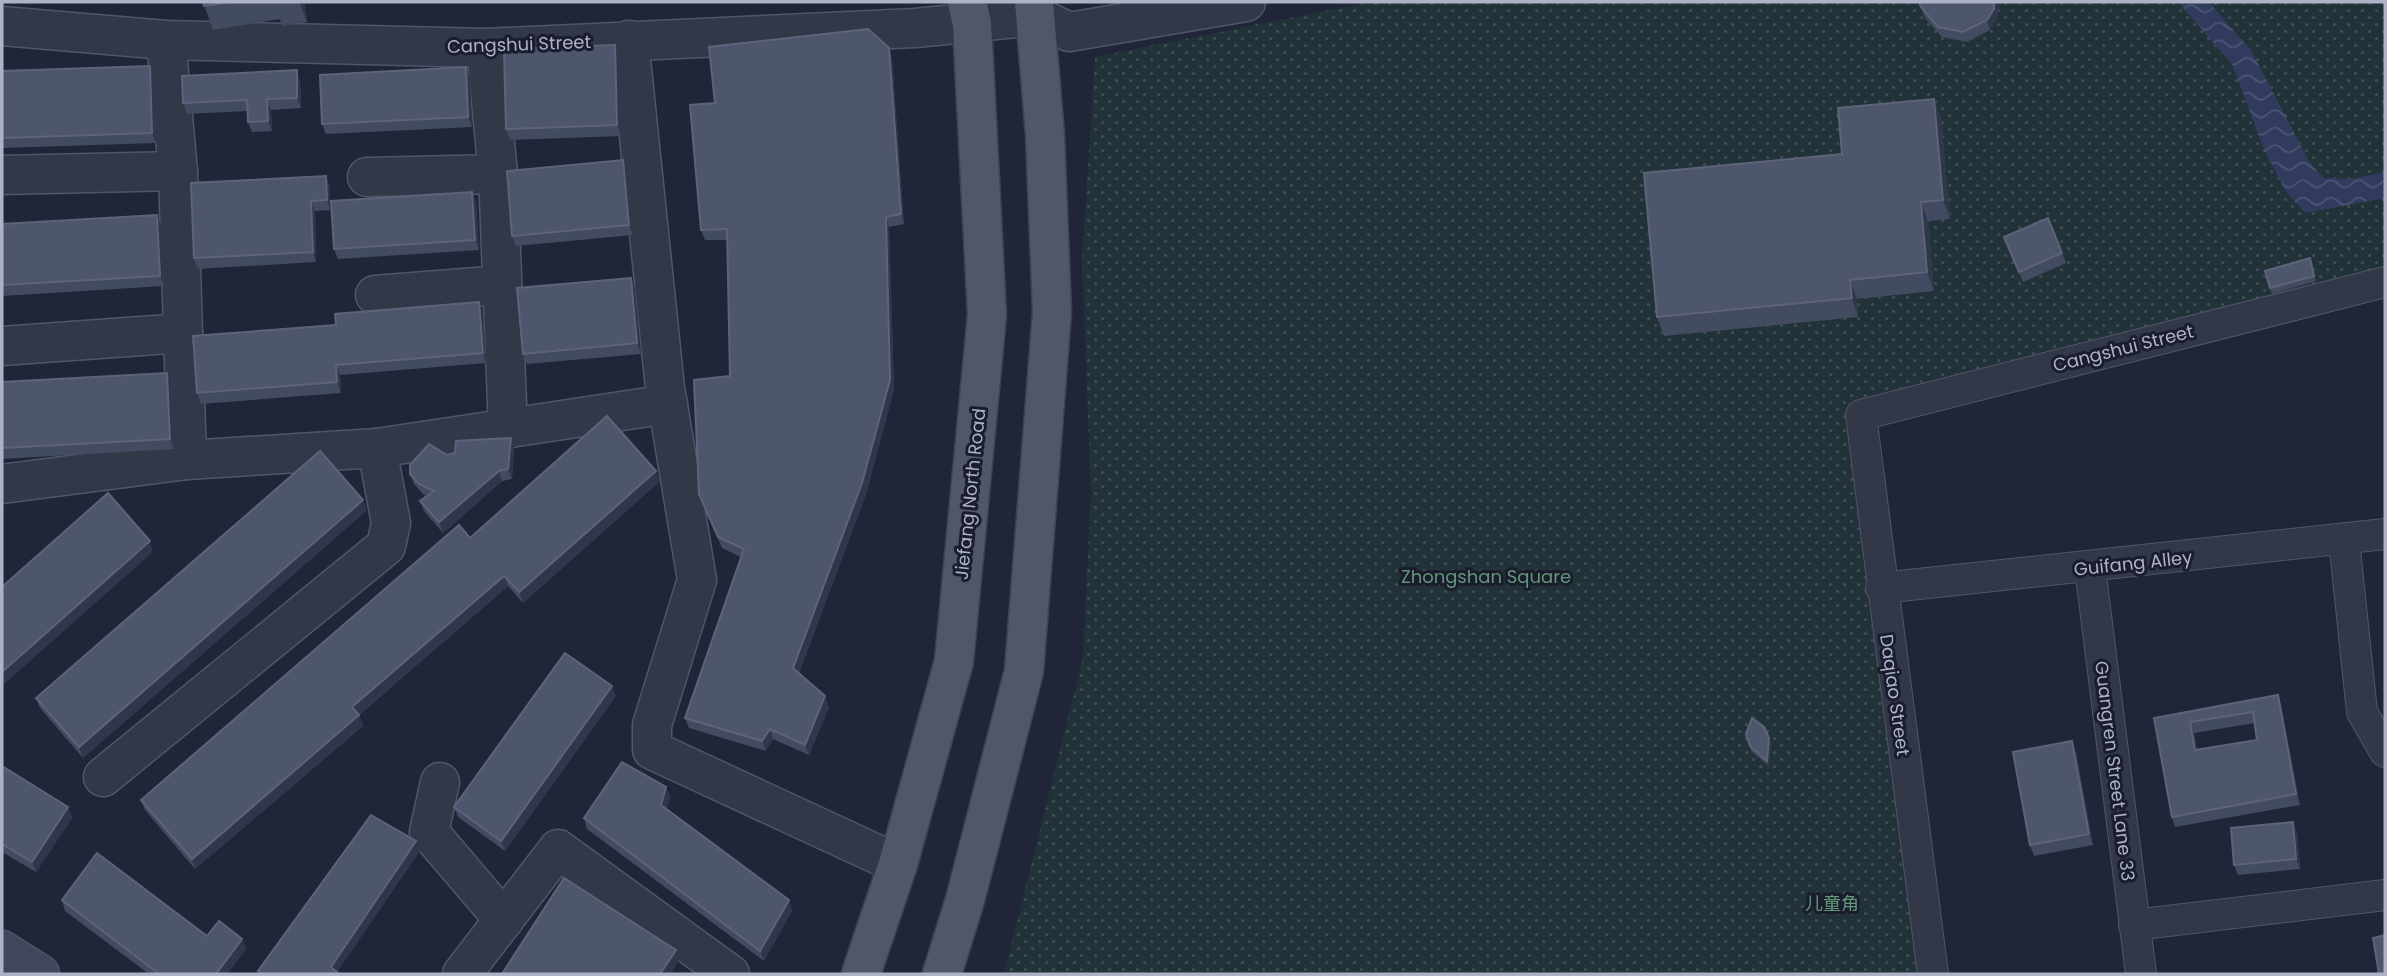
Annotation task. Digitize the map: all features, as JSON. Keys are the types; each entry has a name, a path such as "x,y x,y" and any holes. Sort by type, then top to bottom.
{"main road":[{"path":"942,974 965,900 1024,671 1052,312 1035,9"},
{"name":"Jiefang North Road","path":"861,974 898,864 954,661 988,315 969,13"},
{"path":"2,950 40,974"}],"street":[{"name":"Cangshui Street","path":"2,26 166,40 486,48 629,40 1116,2"},
{"path":"1035,9 1069,32 1246,2"},
{"path":"166,40 178,171 187,460"},
{"path":"629,40 668,404 697,580 652,726 652,750 898,864"},
{"path":"486,48 498,174 508,429"},
{"path":"2,175 178,171"},
{"path":"367,177 498,174"},
{"name":"Cangshui Street","path":"1861,415 2385,282"},
{"path":"375,295 502,285"},
{"path":"2,346 183,333"},
{"path":"2,484 187,460 377,448 668,404"},
{"name":"Daqiao Street","path":"1861,415 1881,588 1933,974"},
{"path":"103,777 386,546 391,523 377,448"},
{"name":"Guifang Alley","path":"1881,588 2090,568 2385,534"},
{"path":"2344,540 2362,712 2385,752"},
{"name":"Guangren Street Lane 33","path":"2090,568 2141,974"},
{"path":"440,782 429,832 504,920"},
{"path":"463,974 558,849 730,974"},
{"path":"2134,925 2385,895"}],"green space":[{"name":"Zhongshan Square","path":"1370,2 2385,2 2385,276 1866,420 1949,974 1004,974 1083,658 1091,490 1082,260 1095,57"}],"water":[{"path":"2178,2 2209,2 2251,50 2310,163 2324,178 2350,179 2385,172 2385,198 2305,213 2285,190 2264,150 2232,64"}],"building":[{"path":"203,2 232,2 204,6"},
{"path":"1919,2 1994,2 1994,9 1987,20 1963,32 1938,27"},
{"path":"868,29 889,48 901,214 886,217 890,380 862,483 793,668 825,696 805,745 770,729 762,741 685,718 744,549 718,537 699,494 694,380 730,376 727,229 701,230 690,105 715,103 709,47"},
{"path":"615,45 617,125 506,129 504,49"},
{"path":"150,66 152,133 2,138 2,71"},
{"path":"466,67 468,117 322,124 320,75"},
{"path":"297,70 297,98 267,99 268,121 248,122 247,100 183,103 182,76"},
{"path":"1934,99 1943,200 1921,202 1927,272 1850,280 1852,298 1657,317 1644,173 1842,154 1838,108"},
{"path":"623,160 629,225 512,236 507,171"},
{"path":"326,176 327,200 311,201 313,252 194,258 191,183"},
{"path":"472,192 475,240 334,249 331,201"},
{"path":"157,215 160,276 2,285 2,224"},
{"path":"2048,218 2062,253 2019,272 2004,237"},
{"path":"2310,258 2314,276 2270,288 2265,271"},
{"path":"631,278 637,343 523,354 517,288"},
{"path":"479,302 483,353 336,365 337,382 197,393 193,336 336,325 335,314"},
{"path":"167,373 170,439 2,448 2,382"},
{"path":"607,416 656,471 519,592 504,576 352,707 359,715 192,859 141,800 459,525 470,538"},
{"path":"511,438 508,469 499,471 439,522 420,501 434,491 419,484 410,474 410,465 429,444 447,455 455,453 456,441"},
{"path":"320,451 363,500 79,747 36,698"},
{"path":"108,493 150,541 2,672 2,587"},
{"path":"565,653 612,686 501,841 454,807"},
{"path":"2278,695 2296,794 2172,817 2154,718","holes":["2253,712 2257,740 2195,750 2190,722"]},
{"path":"1752,718 1764,727 1769,738 1767,761 1750,746 1746,734"},
{"path":"2072,741 2089,834 2030,845 2013,752"},
{"path":"622,762 666,787 661,805 789,900 760,951 584,818"},
{"path":"2,766 68,807 32,862 2,844"},
{"path":"371,815 416,841 331,967 339,974 263,974 258,971"},
{"path":"2293,822 2296,859 2234,865 2231,828"},
{"path":"97,853 207,936 219,921 242,939 216,974 159,974 62,900"},
{"path":"564,878 676,950 660,974 502,974"},
{"path":"2385,935 2385,974 2379,974 2373,938"}],"park label":[{"name":"儿童角","path":"1832,903"}]}
